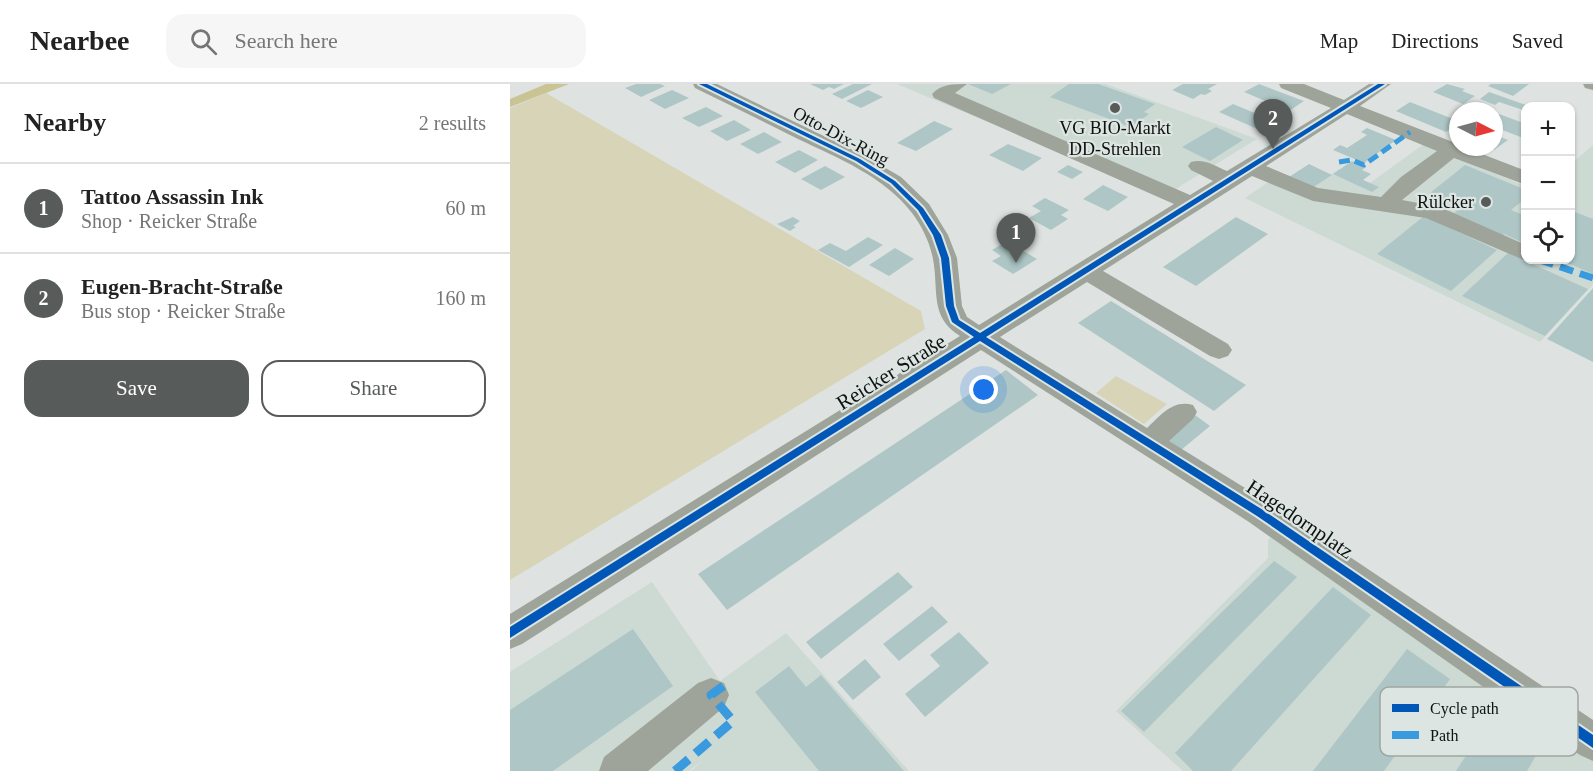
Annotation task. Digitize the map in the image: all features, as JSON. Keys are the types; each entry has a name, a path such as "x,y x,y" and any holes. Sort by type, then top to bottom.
{"street":[{"name":"Otto-Dix-Ring","path":"702,84 858,160 893,182 921,209 937,236 945,258 950,306 956,322 980,337"},
{"path":"1288,84 1449,147"},
{"name":"Reicker Straße","path":"510,633 1382,84"},
{"path":"944,86 941,94 1192,204"},
{"path":"1386,204 1408,182 1449,152"},
{"path":"1469,156 1521,178"},
{"path":"1198,166 1240,174 1313,194 1432,212 1521,252"},
{"path":"1086,270 1219,350"},
{"name":"Hagedornplatz","path":"980,337 1149,442 1389,600 1514,687"},
{"path":"1149,442 1183,412"},
{"path":"618,771 711,695"},
{"name":"Hagedornplatz","path":"1578,732 1593,742"}],"shaded area":[{"path":"546,84 569,84 510,107 510,99"},
{"path":"897,84 1106,84 1257,139 1164,196"},
{"path":"546,93 921,311 925,329 510,580 510,108"},
{"path":"1424,144 1521,184 1521,264 1575,264 1575,161 1593,145 1593,285 1540,342 1245,198 1280,174 1312,188 1339,169 1370,183"},
{"path":"1116,376 1167,404 1144,424 1096,393"},
{"path":"1275,533 1496,687 1380,687 1380,756 1578,756 1578,745 1593,755 1593,771 1183,771 1116,711 1268,558 1268,540"},
{"path":"652,582 720,681 786,633 909,771 691,771 704,759 689,771 510,771 510,672"}],"building":[{"path":"636,84 665,86 641,97 625,88"},
{"path":"810,84 844,84 834,89 829,87 823,90"},
{"path":"853,84 872,84 842,99 832,94"},
{"path":"968,84 1011,84 992,94"},
{"name":"VG BIO-Markt DD-Strehlen","path":"1069,84 1098,84 1155,104 1144,112 1149,114 1131,127 1050,97"},
{"path":"1183,84 1217,84 1208,89 1212,91 1193,99 1172,90"},
{"path":"1259,84 1304,101 1289,111 1244,92"},
{"path":"1447,84 1465,89 1462,91 1475,96 1466,102 1458,102 1433,92"},
{"path":"1491,84 1529,84 1513,96 1488,86"},
{"path":"672,90 689,98 665,109 649,100"},
{"path":"868,90 883,97 861,108 846,101"},
{"path":"1489,92 1521,103 1521,109 1503,102 1488,102 1480,99"},
{"path":"1410,102 1449,117 1449,130 1446,132 1396,111"},
{"path":"1233,104 1269,119 1255,128 1219,112"},
{"path":"706,107 723,116 699,127 682,118"},
{"path":"1503,115 1521,122 1521,137 1503,130"},
{"path":"734,120 751,130 727,141 710,131"},
{"path":"934,121 953,129 916,151 897,143"},
{"path":"1216,127 1243,140 1210,161 1182,147"},
{"path":"1367,128 1396,140 1364,163 1333,150 1340,145 1347,148 1367,135 1361,132"},
{"path":"764,132 782,142 758,154 740,144"},
{"path":"1008,144 1042,158 1023,171 989,155"},
{"path":"799,150 818,160 795,173 775,162"},
{"path":"1352,161 1366,167 1362,170 1371,174 1363,180 1379,187 1372,192 1333,174"},
{"path":"1309,164 1332,175 1312,188 1289,177"},
{"path":"1068,165 1083,172 1072,179 1057,172"},
{"name":"Rülcker","path":"1465,165 1521,188 1521,202 1511,210 1521,214 1521,242 1504,234 1500,238 1451,216 1462,206 1430,193"},
{"path":"825,166 845,177 821,190 801,179"},
{"path":"1103,185 1128,197 1108,211 1083,199"},
{"path":"1045,198 1069,210 1061,215 1068,219 1051,230 1029,218 1041,211 1032,206"},
{"path":"1575,212 1593,219 1593,274 1570,264 1575,264"},
{"path":"1424,216 1497,250 1451,291 1377,254"},
{"path":"793,217 800,221 790,231 777,224"},
{"path":"1236,217 1268,234 1196,286 1163,267"},
{"path":"868,237 883,245 849,267 818,250 830,243 846,251"},
{"path":"1007,241 1037,259 1013,274 992,261 1001,256 992,250"},
{"path":"895,248 914,259 889,276 869,265"},
{"path":"1508,253 1521,259 1521,264 1532,264 1588,289 1545,336 1462,296"},
{"path":"1593,288 1593,362 1547,339"},
{"path":"1111,301 1246,385 1214,411 1078,323"},
{"path":"1006,370 1038,395 727,610 698,574"},
{"path":"1195,415 1210,426 1181,450 1165,438"},
{"path":"1274,561 1297,577 1144,732 1121,711"},
{"path":"898,572 913,587 821,659 806,642"},
{"path":"1333,587 1371,615 1231,771 1193,771 1175,753"},
{"path":"932,606 948,622 899,661 883,644"},
{"path":"633,629 673,686 553,771 510,771 510,710"},
{"path":"959,632 989,663 925,717 905,694 940,666 930,655"},
{"path":"1407,649 1450,679 1444,687 1380,687 1380,756 1395,756 1384,771 1313,771"},
{"path":"865,659 881,677 853,700 837,682"},
{"path":"789,666 806,687 821,675 904,771 819,771 755,692"},
{"path":"1466,756 1536,756 1527,771 1456,771"}],"tram line":[{"path":"510,640 1387,84"},
{"path":"510,628 603,570"}],"marked path":[{"path":"1339,162 1352,160 1364,165 1410,132"},
{"path":"1552,264 1593,278"},
{"path":"675,771 733,721 711,695 730,681"}],"cycle path":[{"path":"702,84 858,160 893,182 921,209 937,235 945,258 950,306 956,322 1260,513 1513,687"},
{"path":"510,633 1382,84"},
{"path":"1578,732 1593,742"}],"place":[{"name":"VG BIO-Markt DD-Strehlen","path":"1115,108"},
{"name":"Eugen-Bracht-Straße","path":"1273,149"},
{"name":"Rülcker","path":"1486,202"},
{"name":"Tattoo Assassin Ink","path":"1016,263"}]}
